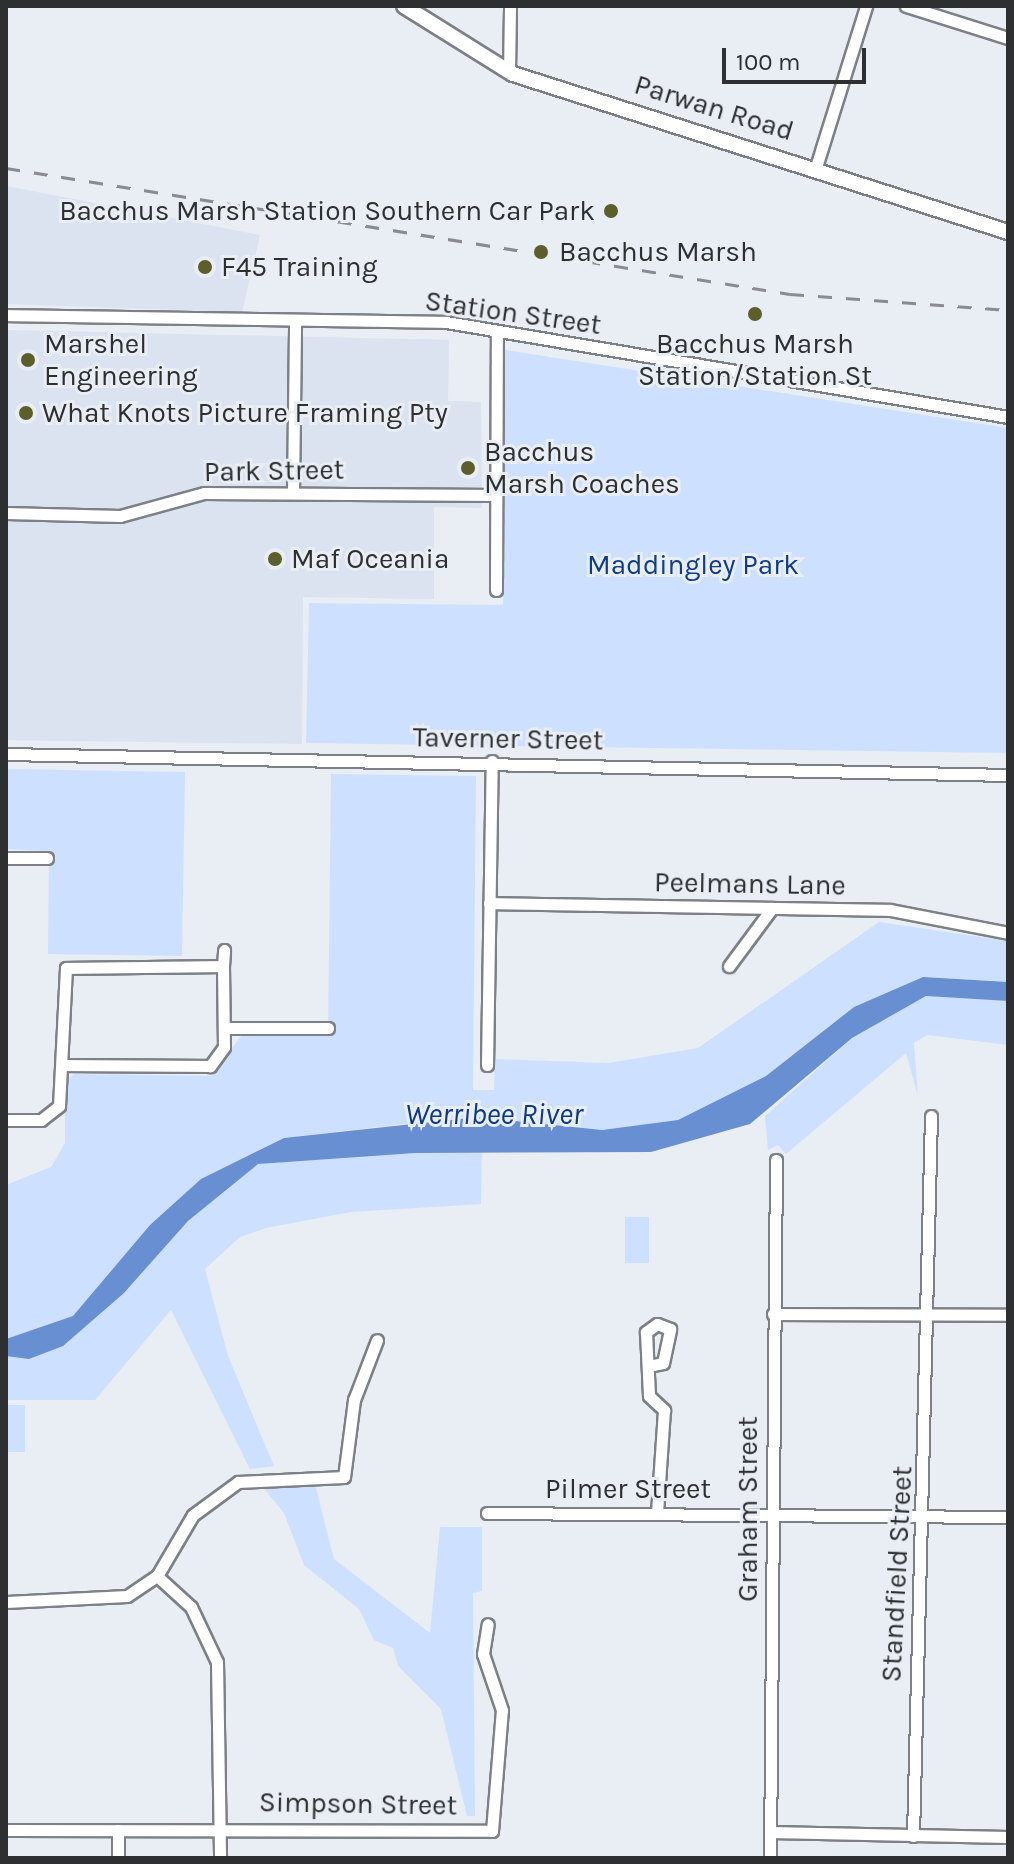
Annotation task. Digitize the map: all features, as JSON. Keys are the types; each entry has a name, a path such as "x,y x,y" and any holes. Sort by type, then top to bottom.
{"main road":[{"name":"Parwan Road","path":"408,11 509,72 816,167 1008,232"}],"street":[{"path":"509,72 510,6"},
{"path":"816,167 866,6"},
{"path":"906,6 1008,38"},
{"name":"Station Street","path":"6,315 446,322 1008,417"},
{"path":"293,493 295,320"},
{"path":"496,590 497,331"},
{"name":"Park Street","path":"6,513 120,516 204,493 496,495"},
{"name":"Taverner Street","path":"6,754 492,761 1008,775"},
{"path":"487,1065 492,761"},
{"path":"6,858 47,858"},
{"name":"Peelmans Lane","path":"489,903 890,910 1008,933"},
{"path":"729,966 772,908"},
{"path":"63,1065 199,1069 219,1060 225,1028 224,950"},
{"path":"6,1120 53,1117 63,1065 66,968 223,966"},
{"path":"225,1028 328,1028"},
{"name":"Standfield Street","path":"913,1836 917,1599 926,1516 931,1116"},
{"name":"Graham Street","path":"770,1858 776,1160"},
{"path":"773,1314 1008,1315"},
{"path":"6,1602 85,1604 127,1596 157,1576 193,1515 238,1482 344,1477 354,1400 377,1340"},
{"path":"648,1366 649,1396 664,1410 657,1513"},
{"name":"Pilmer Street","path":"487,1513 1008,1517"},
{"path":"157,1576 191,1607 217,1662 222,1828 220,1858"},
{"name":"Simpson Street","path":"6,1830 222,1828 492,1831 502,1710 483,1654 488,1624"},
{"path":"118,1830 118,1858"},
{"path":"770,1832 1008,1837"}],"shaded area":[{"path":"6,186 260,235 242,312 6,304"},
{"path":"6,330 449,340 448,401 481,402 482,508 434,507 434,599 303,597 302,744 6,740"}],"green space":[{"name":"Maddingley Park","path":"505,350 1008,428 1008,753 306,743 309,603 503,605"},
{"path":"6,769 185,772 182,956 48,954 49,851 6,849"},
{"path":"331,774 476,776 473,1090 494,1090 495,1059 609,1063 698,1048 879,922 1008,941 1008,982 923,977 854,1007 766,1076 678,1120 602,1130 473,1116 284,1138 201,1179 150,1225 73,1317 6,1339 6,1185 51,1167 65,1143 65,1083 74,1074 211,1076 242,1035 328,1036"},
{"path":"926,996 1008,1001 1008,1045 927,1035 914,1043 918,1096 906,1053 786,1154 778,1145 768,1150 765,1116 852,1038"},
{"path":"482,1144 481,1204 351,1212 266,1228 240,1237 205,1269 228,1356 274,1466 250,1469 171,1310 95,1400 6,1400 6,1355 124,1293 188,1221 258,1164"},
{"path":"625,1217 649,1217 649,1263 625,1263"},
{"path":"6,1405 25,1405 25,1452 6,1452"},
{"path":"293,1483 316,1488 334,1559 430,1633 440,1527 482,1527 482,1591 473,1593 475,1816 467,1816 441,1709 398,1666 393,1648 374,1640 359,1609 304,1565 284,1513 262,1486"}],"water":[{"path":"923,977 1008,982 1008,1001 926,996 852,1038 750,1124 651,1152 415,1153 258,1164 188,1221 124,1293 63,1346 29,1359 6,1356 6,1339 73,1316 150,1225 201,1179 284,1138 477,1117 602,1130 678,1120 766,1076 854,1007"}],"railway":[{"path":"6,168 790,294 1008,310"}],"place":[{"name":"Bacchus Marsh Station Southern Car Park","path":"611,211"},
{"name":"Bacchus Marsh","path":"541,252"},
{"name":"F45 Training","path":"205,267"},
{"name":"Bacchus Marsh Station/Station St","path":"755,314"},
{"name":"Marshel Engineering","path":"28,360"},
{"name":"What Knots Picture Framing Pty","path":"26,413"},
{"name":"Bacchus Marsh Coaches","path":"468,468"},
{"name":"Maf Oceania","path":"275,559"}],"water label":[{"name":"Werribee River","path":"494,1114"}]}
